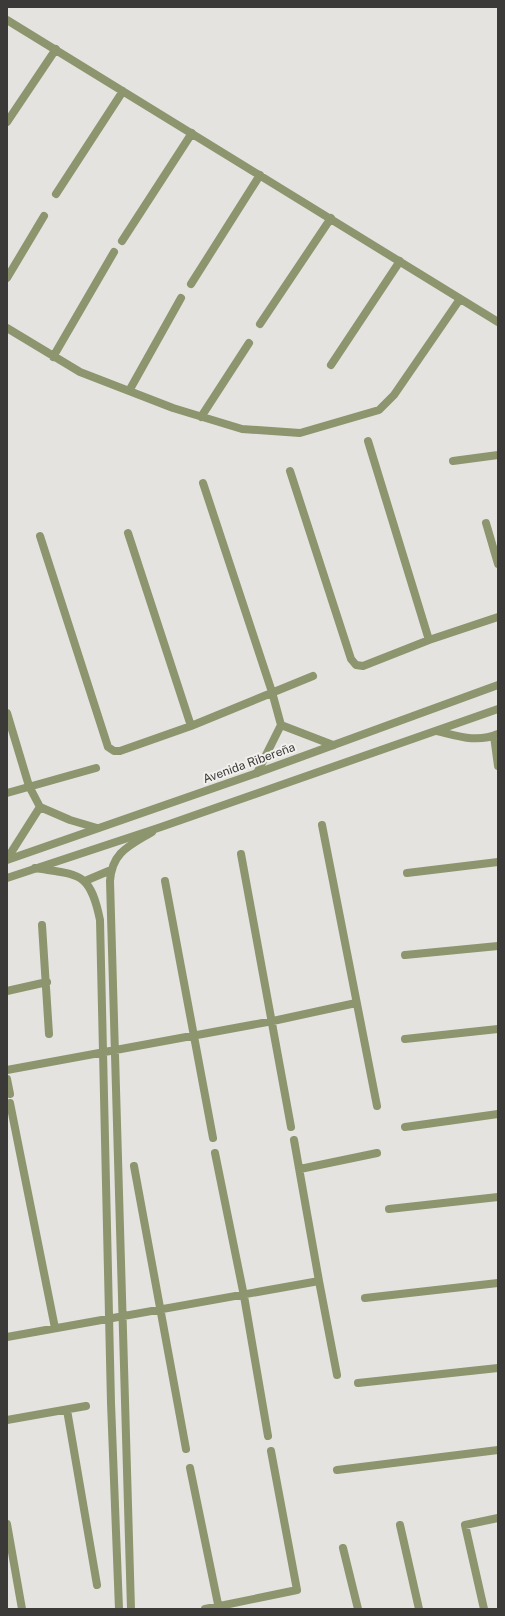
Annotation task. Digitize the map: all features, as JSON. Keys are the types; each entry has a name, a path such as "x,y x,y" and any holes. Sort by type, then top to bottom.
{"street":[{"path":"7,20 400,260 498,322"},
{"path":"7,122 56,49"},
{"path":"56,194 123,91"},
{"path":"122,241 192,133"},
{"path":"191,284 260,175"},
{"path":"7,278 44,216"},
{"path":"260,324 331,218"},
{"path":"53,357 114,252"},
{"path":"331,365 400,260"},
{"path":"129,391 181,298"},
{"path":"7,328 80,372 201,417 242,430 300,433 379,410 394,395 460,299"},
{"path":"201,417 249,343"},
{"path":"368,441 429,640"},
{"path":"453,461 498,455"},
{"path":"290,471 351,659 356,665 363,666 429,640 498,617"},
{"path":"203,483 272,692 281,725 257,773"},
{"path":"486,523 498,564"},
{"path":"128,533 191,726"},
{"path":"40,536 108,747 114,752 191,726 313,676"},
{"name":"Avenida Ribereña","path":"7,859 257,773 498,684"},
{"path":"7,878 161,827 498,709"},
{"path":"7,713 29,786 40,807 70,820 97,828"},
{"path":"281,725 333,745"},
{"path":"437,731 468,739 480,739 496,735 498,766"},
{"path":"7,793 96,768"},
{"path":"7,859 40,807"},
{"path":"322,825 377,1106"},
{"path":"131,1609 114,1051 111,870 118,855 126,847 161,827"},
{"path":"241,854 273,1021 291,1127"},
{"path":"407,873 498,862"},
{"path":"34,868 76,875 85,881 96,901 100,920 102,1054 118,1609"},
{"path":"85,881 111,870"},
{"path":"165,881 192,1035 213,1138"},
{"path":"42,925 47,982 49,1034"},
{"path":"405,955 498,946"},
{"path":"7,991 47,982"},
{"path":"7,1070 102,1054 192,1035 273,1021 356,1003"},
{"path":"405,1039 498,1029"},
{"path":"7,1079 10,1094"},
{"path":"10,1103 55,1328"},
{"path":"405,1127 498,1114"},
{"path":"294,1140 337,1375"},
{"path":"215,1153 244,1296 268,1436"},
{"path":"300,1169 377,1153"},
{"path":"134,1166 186,1449"},
{"path":"389,1209 498,1197"},
{"path":"7,1337 244,1296 319,1281"},
{"path":"365,1298 498,1283"},
{"path":"358,1383 498,1368"},
{"path":"7,1420 86,1406"},
{"path":"67,1410 97,1585"},
{"path":"337,1470 498,1450"},
{"path":"205,1609 219,1608 297,1590 271,1451"},
{"path":"190,1468 219,1608"},
{"path":"484,1609 465,1525 498,1518"},
{"path":"7,1524 22,1609"},
{"path":"400,1525 419,1609"},
{"path":"343,1548 358,1609"}]}
